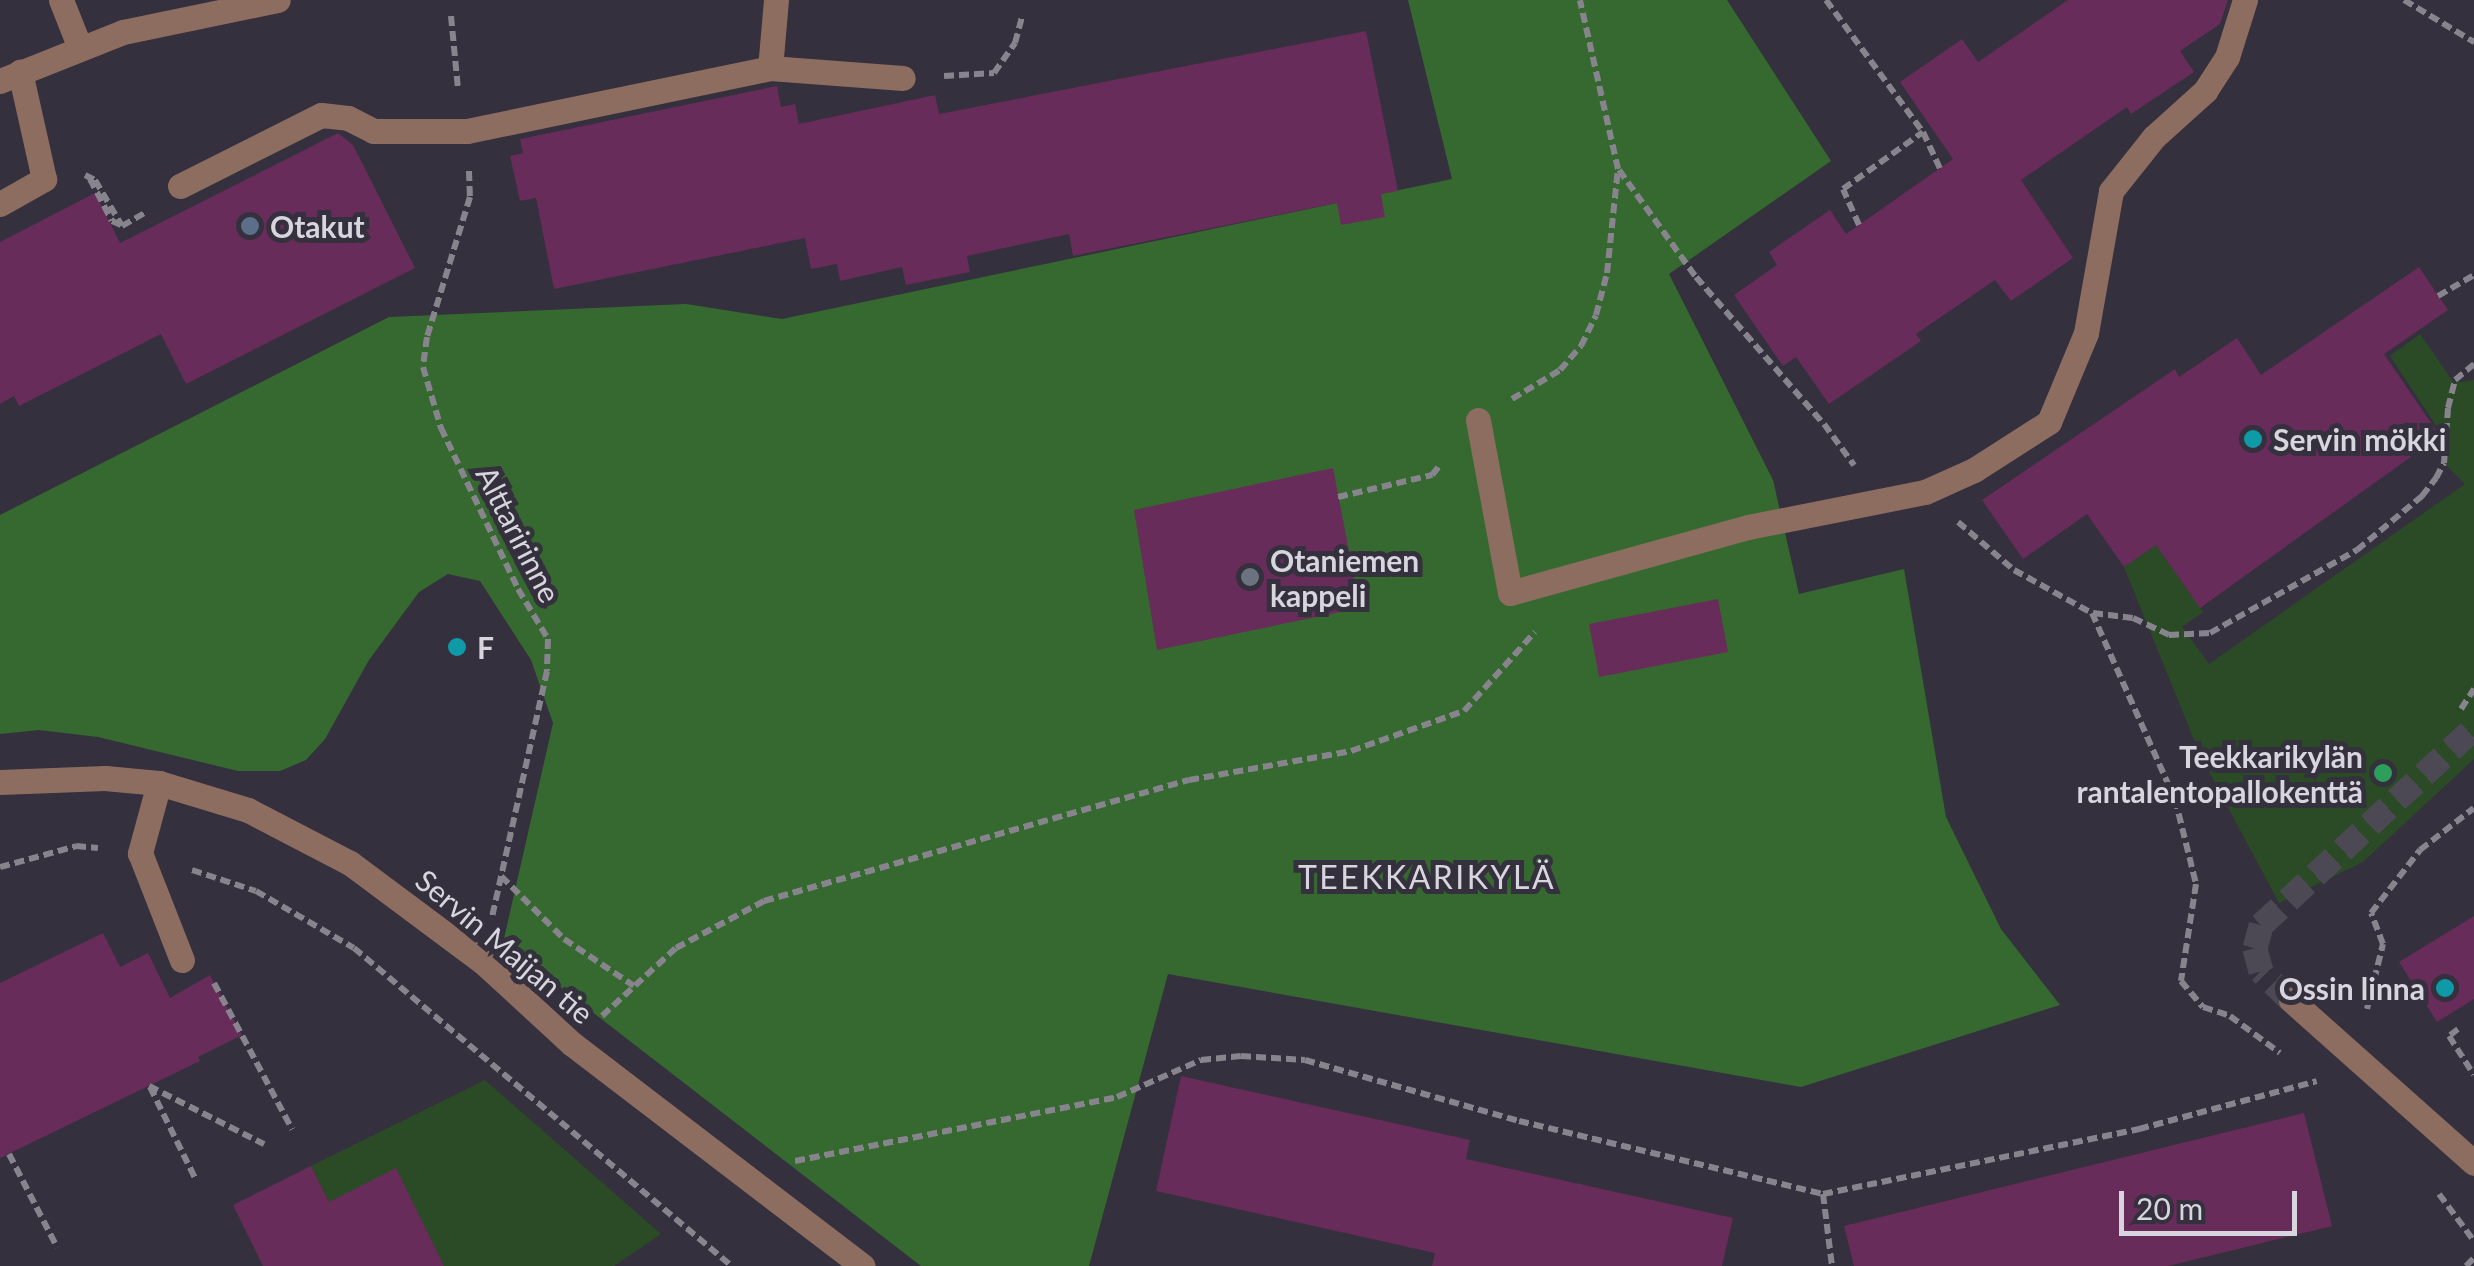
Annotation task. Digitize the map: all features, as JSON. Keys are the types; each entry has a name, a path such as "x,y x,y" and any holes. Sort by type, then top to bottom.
{"street":[{"path":"60,0 80,48"},
{"path":"0,204 44,179 10,76 80,48 168,20 278,0"},
{"path":"770,68 776,0"},
{"path":"1478,420 1510,593 1562,583 1748,528 1924,492 1974,470 2049,422 2086,333 2110,192 2154,136 2205,91 2227,57 2245,0"},
{"path":"180,186 321,115 348,118 373,131 467,131 770,68 903,78"},
{"name":"Servin Maijan tie","path":"0,782 105,778 160,783 248,810 350,863 483,962 571,1044 863,1266"},
{"path":"160,783 140,852 182,960"},
{"path":"2291,1000 2474,1163"}],"path":[{"path":"1338,498 1432,476 1478,420 1551,376 1581,346 1596,316 1607,273 1618,169 1580,0"},
{"path":"1826,0 1923,132 1940,168"},
{"path":"2404,0 2474,42"},
{"path":"450,16 453,62"},
{"path":"994,73 1015,43 1022,16"},
{"name":"Alttaririnne","path":"467,131 470,197 426,338 423,366 441,428 518,589 548,639 546,670 483,962"},
{"path":"1858,225 1843,189 1923,132"},
{"path":"1618,169 1696,277 1824,424 1881,503"},
{"path":"89,177 112,221 120,222 105,194"},
{"path":"2438,296 2474,275"},
{"path":"1924,492 2014,570 2092,613 2134,618 2170,635 2210,633 2358,550 2436,478 2444,464 2454,383 2474,364"},
{"path":"571,1044 676,948 764,901 1189,780 1351,750 1464,710 1534,634 1562,583"},
{"path":"2092,613 2175,799 2196,884 2181,981 2203,1007 2230,1016 2288,1060"},
{"path":"2461,709 2474,689"},
{"path":"2363,1024 2383,944 2371,912 2420,850 2474,808"},
{"path":"0,867 76,846 140,852 256,891 354,948 731,1266"},
{"path":"500,875 564,939 634,986"},
{"path":"182,960 210,976 292,1129"},
{"path":"2458,1029 2448,1036 2474,1075"},
{"path":"740,1172 1117,1097 1200,1060 1241,1056 1305,1060 1519,1121 1823,1194 2139,1130 2317,1081"},
{"path":"2302,1070 2332,1093"},
{"path":"195,1178 149,1086 264,1144"},
{"path":"10,1154 57,1247"},
{"path":"2431,1182 2474,1241"},
{"path":"1823,1194 1832,1266"},
{"path":"2466,1266 2474,1258"}],"green space":[{"path":"1408,0 1727,0 1831,161 1669,274 1773,480 1799,594 1904,569 1946,817 2001,929 2060,1005 1801,1087 1168,974 1089,1266 921,1266 503,943 553,723 531,660 480,581 448,574 419,592 369,660 325,739 306,760 280,771 238,771 98,737 39,730 0,734 0,515 389,317 686,304 782,319 1452,179"},
{"path":"2420,334 2454,383 2474,380 2474,759 2363,862 2279,903 2201,757 2124,567 2156,545 2203,612 2182,627 2209,664 2465,484 2444,463 2445,439 2390,356"},
{"path":"485,1080 661,1234 614,1266 444,1266 396,1169 329,1202 311,1166"}],"building":[{"path":"2068,0 2228,0 2220,24 2180,51 2194,72 2131,114 2127,107 2021,180 2073,258 2011,301 1995,280 1916,334 1921,341 1829,404 1796,357 1783,366 1734,295 1777,265 1769,252 1830,210 1846,234 1953,159 1900,82 1962,39 1978,62"},
{"path":"1366,31 1398,191 1381,194 1385,217 1341,225 1337,203 1073,256 1069,234 967,256 970,272 906,285 902,267 840,281 837,264 811,269 805,238 554,289 536,198 520,201 510,156 523,153 520,139 777,86 781,107 795,104 799,124 935,95 939,114"},
{"path":"338,133 353,145 415,268 186,384 161,334 19,406 14,396 0,404 0,242 95,193 120,243"},
{"name":"Servin mökki","path":"2419,267 2448,310 2384,354 2440,436 2200,608 2156,545 2124,567 2087,514 2023,559 1982,500 2175,369 2179,377 2237,338 2261,375"},
{"name":"Otaniemen kappeli","path":"1333,468 1360,608 1157,650 1134,510"},
{"path":"1718,599 1728,652 1599,677 1589,624"},
{"name":"Ossin linna","path":"2474,916 2474,999 2437,1022 2399,962"},
{"path":"103,933 120,967 148,953 170,998 210,975 242,1035 198,1057 200,1061 0,1158 0,983"},
{"path":"1181,1076 1470,1140 1466,1159 1733,1218 1722,1266 1432,1266 1435,1253 1156,1191"},
{"path":"2304,1113 2332,1226 2168,1266 1854,1266 1844,1226"},
{"path":"311,1166 329,1202 396,1168 444,1266 263,1266 233,1205"}],"tunnel":[{"path":"2291,1000 2261,971 2255,948 2261,925 2474,728"}],"place":[{"name":"Otakut","path":"250,226"},
{"name":"Servin mökki","path":"2253,439"},
{"name":"Otaniemen kappeli","path":"1250,577"},
{"name":"F","path":"457,647"},
{"name":"Teekkarikylän rantalentopallokenttä","path":"2383,773"},
{"name":"Ossin linna","path":"2445,988"}],"district":[{"name":"TEEKKARIKYLÄ","path":"1427,877"}]}
